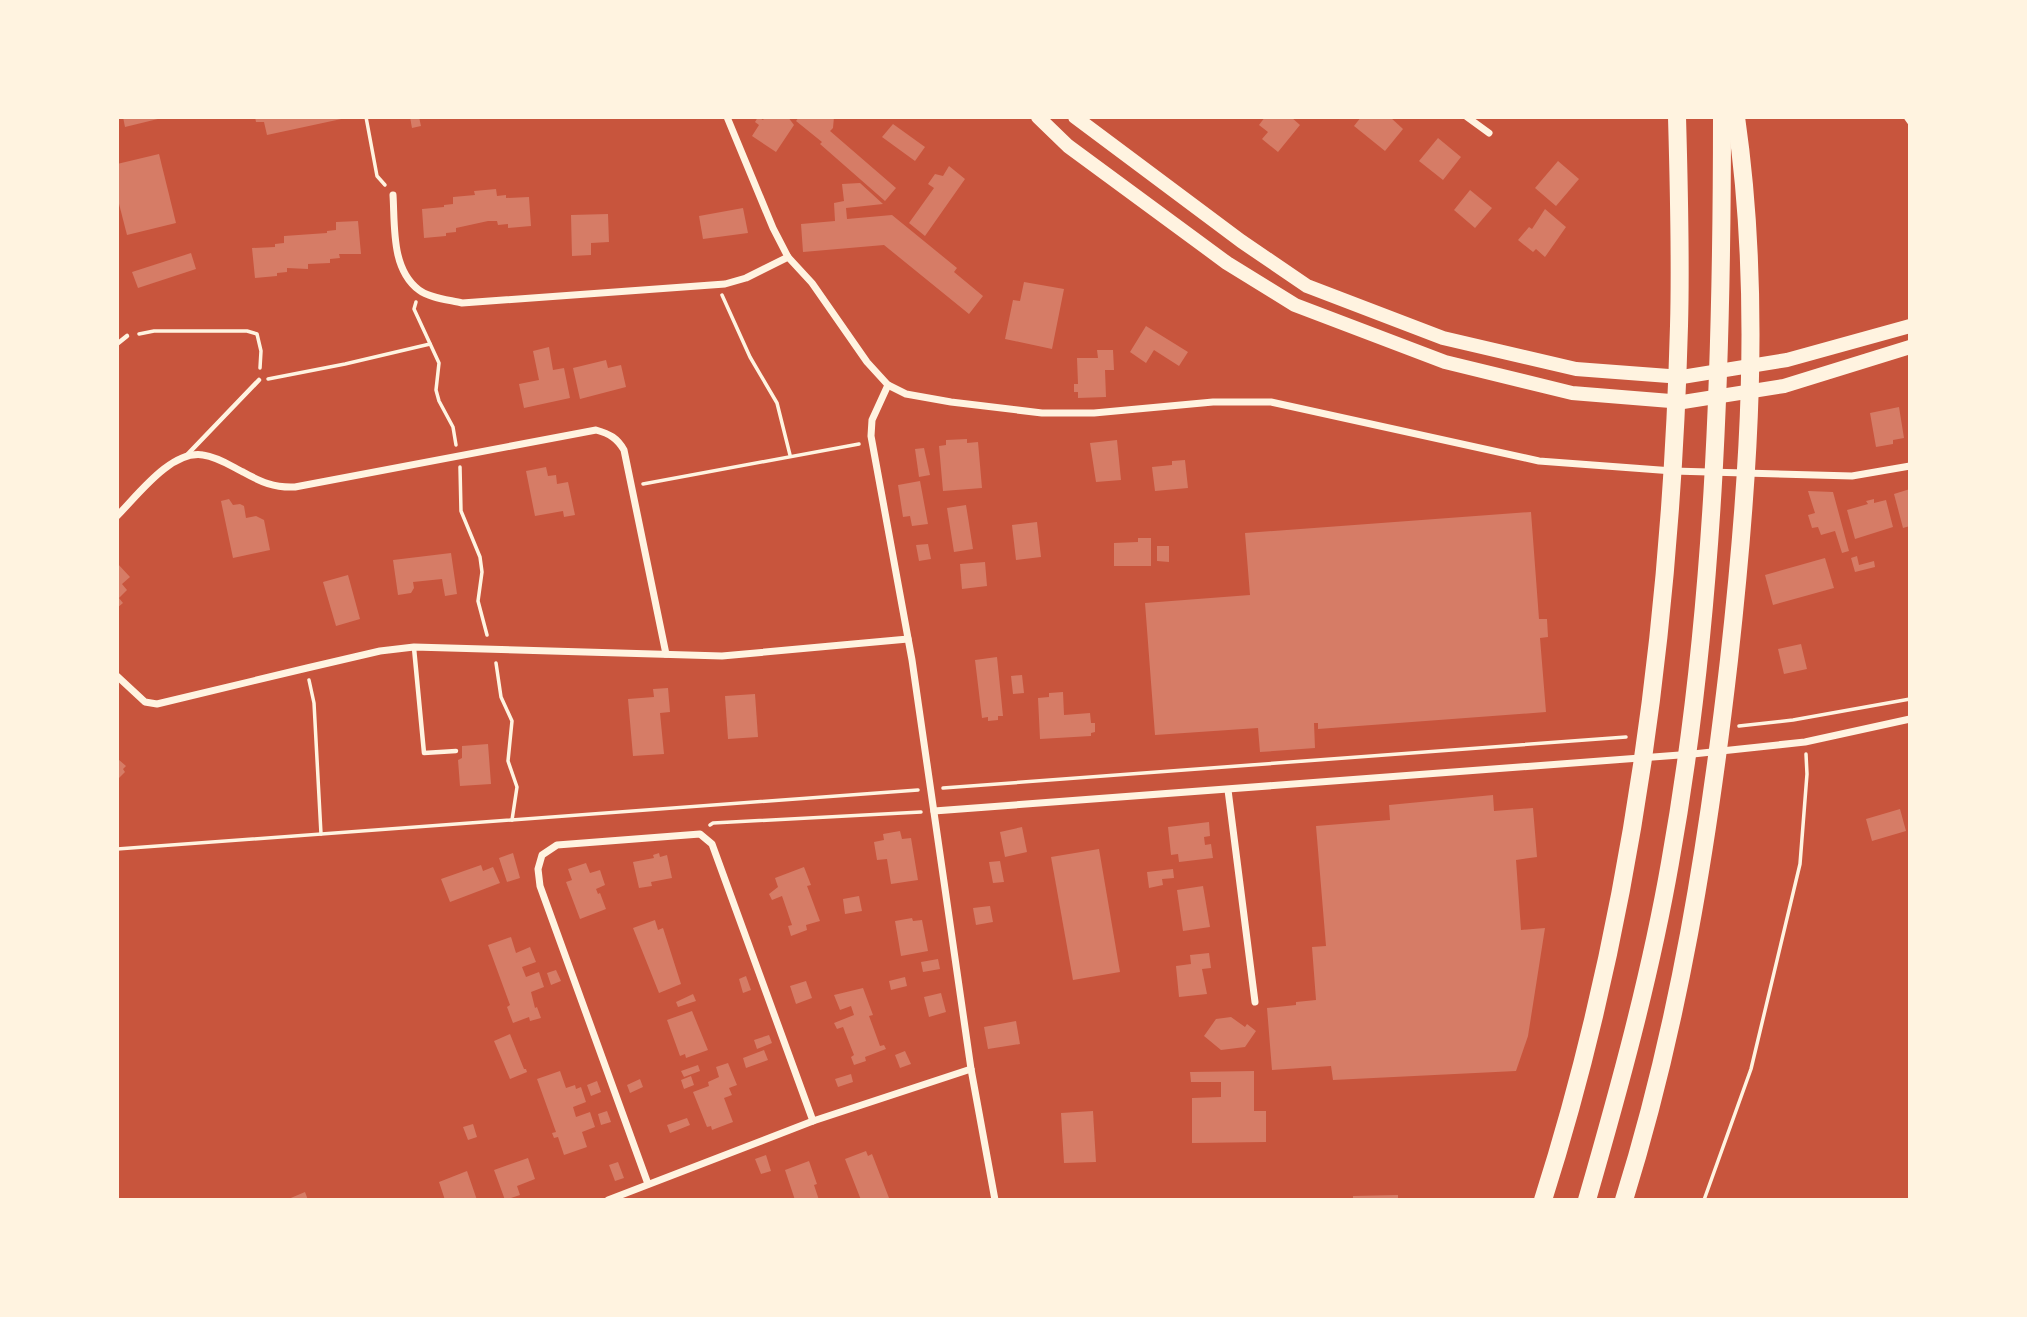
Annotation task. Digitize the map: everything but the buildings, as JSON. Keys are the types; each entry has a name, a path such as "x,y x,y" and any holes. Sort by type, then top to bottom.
{"highway":[{"path":"1543,1200 1597,1007 1636,811 1660,615 1679,327 1677,117"},
{"path":"1587,1200 1642,999 1678,814 1707,554 1721,321 1722,117"},
{"path":"1624,1200 1650,1110 1675,1003 1710,817 1736,593 1752,322 1748,219 1736,117"}],"main road":[{"path":"1038,117 1068,146 1227,263 1295,305 1445,362 1572,393 1683,402 1784,386 1910,347"},
{"path":"1075,117 1241,241 1307,286 1443,338 1576,369 1682,377 1787,359 1910,326"}],"street":[{"path":"727,117 773,228 788,257 812,283 867,362 888,386 906,394 1042,413 1094,413 1213,402 1271,402 1539,461 1673,471 1852,476 1910,466"},
{"path":"1466,117 1489,133"},
{"path":"393,195 396,248 405,273 420,292 462,303 716,284 746,278 788,257"},
{"path":"888,386 872,420 872,442 908,639 971,1069 995,1200"},
{"path":"117,516 172,462 197,454 206,455 279,488 596,430 608,433 618,440 624,450 666,654"},
{"path":"117,676 145,702 157,705 307,668 414,647 722,656 908,639"},
{"path":"934,811 1679,755 1805,742 1910,719"},
{"path":"1228,790 1255,1002"},
{"path":"648,1184 540,886 538,869 542,855 557,845 700,834 712,844 813,1121"},
{"path":"608,1200 813,1121 971,1069"}],"lane":[{"path":"117,344 127,336"},
{"path":"184,457 259,380"},
{"path":"414,647 424,752 456,751"}],"path":[{"path":"366,117 377,176 393,195"},
{"path":"1905,117 1910,124"},
{"path":"716,284 750,357 777,403 791,455"},
{"path":"420,292 414,309 439,363 436,390 453,427 461,477 461,511 480,556 482,572 478,601 501,697 512,721 508,761 517,787 512,820"},
{"path":"127,336 154,331 247,331 257,334 261,351 259,380 430,344"},
{"path":"631,486 872,442"},
{"path":"307,668 314,703 321,834"},
{"path":"1704,1200 1751,1069 1800,864 1807,774 1805,742"},
{"path":"117,849 1571,743"},
{"path":"700,834 713,823 934,811"}]}
